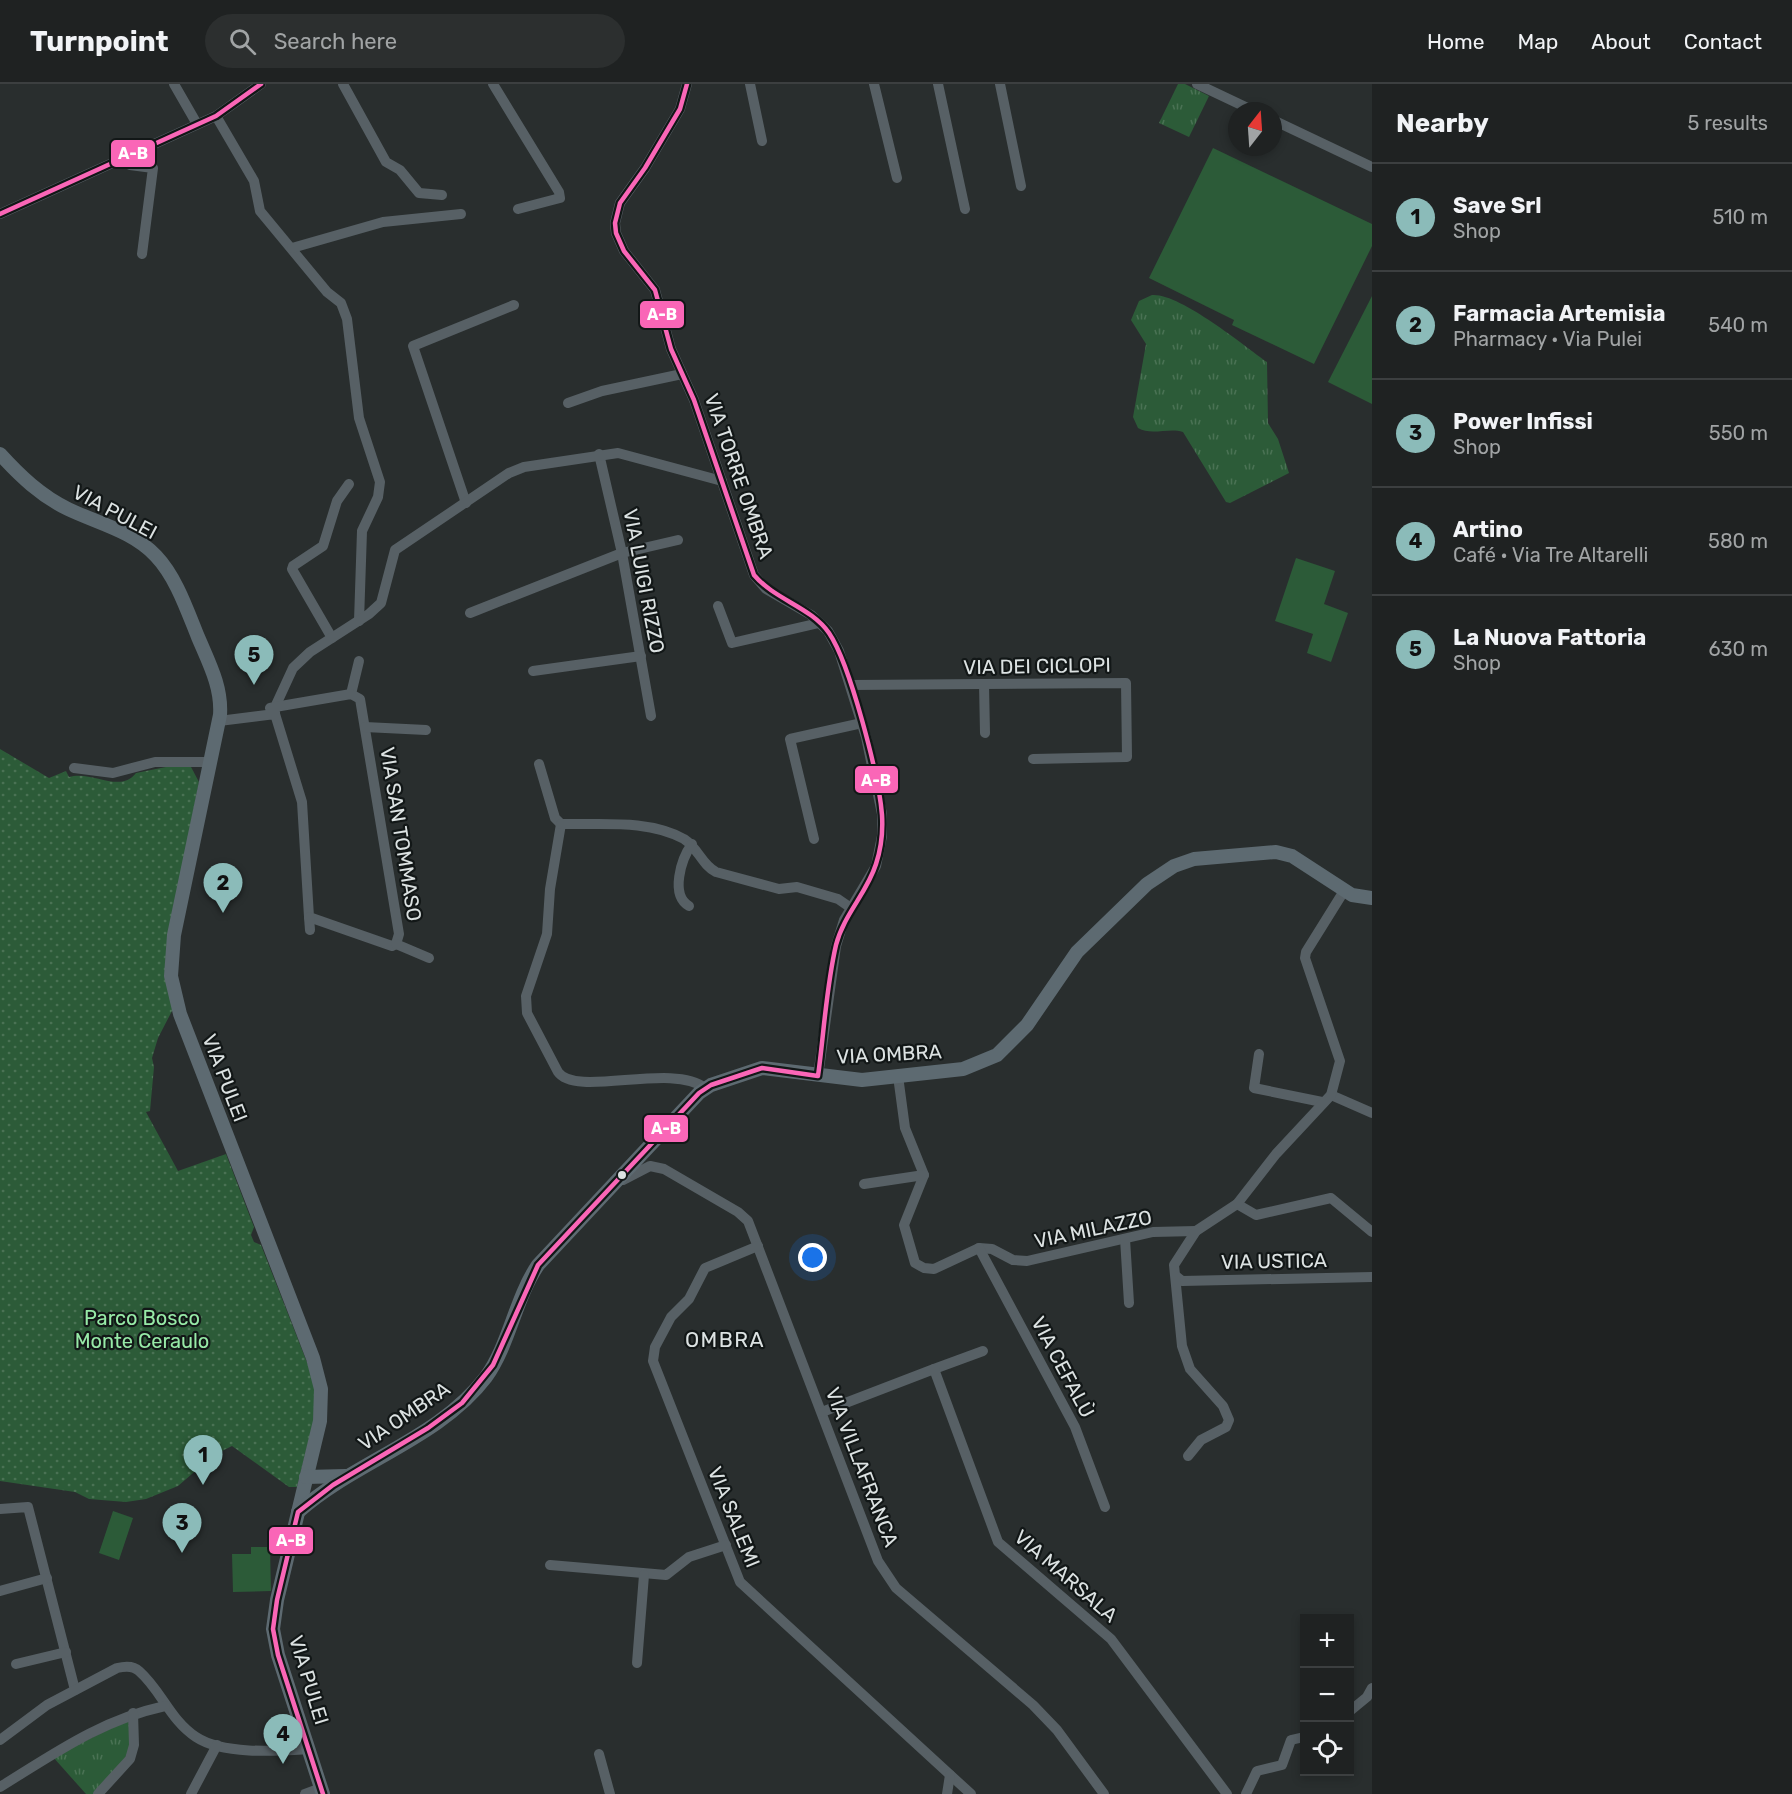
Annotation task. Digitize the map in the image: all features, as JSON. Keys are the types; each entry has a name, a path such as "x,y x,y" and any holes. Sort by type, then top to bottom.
{"main road":[{"name":"VIA PULEI","path":"0,454 34,488 49,498 134,539 157,556 176,589 211,667 219,692 219,718 174,935 171,976 180,1014 319,1375 320,1421 277,1600 273,1629 278,1655 322,1791"},
{"name":"VIA OMBRA","path":"330,1480 348,1475 449,1414 477,1387 499,1354 531,1275 705,1088 762,1068 853,1080 963,1069 997,1055 1027,1025 1084,944 1152,880 1184,862 1266,852 1285,854 1344,891 1360,897 1372,898"},
{"path":"312,1453 317,1466 330,1480"},
{"path":"306,1477 330,1480"},
{"path":"297,1512 330,1480"}],"street":[{"path":"174,84 197,124"},
{"path":"0,214 216,116 261,84"},
{"path":"343,84 386,162 400,170 419,193 442,195"},
{"path":"493,84 560,198 518,209"},
{"name":"VIA TORRE OMBRA","path":"687,84 680,110 645,168 624,194 615,223 624,251 655,290 671,349 722,481 754,575 766,589 828,631 839,651 862,723 879,800 882,836 872,877 851,908 840,930 836,946 819,1076"},
{"path":"750,84 762,141"},
{"path":"874,84 897,178"},
{"path":"938,84 965,209"},
{"path":"1000,84 1021,186"},
{"path":"1197,84 1235,102"},
{"path":"216,116 254,180 260,211 327,292 341,303 356,378 355,399 359,418 380,475 378,497 362,531 359,621"},
{"path":"1282,124 1372,167"},
{"path":"122,158 130,165 153,168 142,254"},
{"path":"292,248 382,222 461,214"},
{"path":"466,503 413,346 514,305"},
{"path":"568,403 602,391 682,374"},
{"path":"310,930 302,802 275,711 293,668 332,638 359,621 383,599 395,550 509,473 524,467 618,453 722,481"},
{"name":"VIA LUIGI RIZZO","path":"600,454 622,553 651,716"},
{"path":"332,638 292,569 323,546 337,501 349,484"},
{"path":"470,613 622,553 678,540"},
{"path":"718,606 732,643 819,623"},
{"path":"533,671 641,656"},
{"path":"219,718 275,711 351,694 360,661"},
{"name":"VIA DEI CICLOPI","path":"851,685 1126,683 1127,758 1033,759"},
{"path":"984,684 985,733"},
{"name":"VIA SAN TOMMASO","path":"309,917 392,946 396,944 399,934 360,699 351,694"},
{"path":"814,839 790,739 862,723"},
{"path":"365,727 426,730"},
{"path":"74,768 113,773 155,762 211,762"},
{"path":"539,764 555,818 561,824 634,825 657,828 692,844 711,869 716,872 779,890 797,887 838,899 851,908"},
{"path":"561,824 550,890 547,934 526,996 527,1013 558,1072 566,1078 606,1082 687,1078 705,1088"},
{"path":"689,906 680,897 678,889 687,851 692,844"},
{"path":"1188,1456 1201,1440 1226,1427 1229,1420 1224,1406 1190,1369 1182,1346 1177,1277 1174,1265 1196,1231 1237,1204 1326,1099 1340,1061 1305,958 1306,952 1344,891"},
{"path":"396,944 429,958"},
{"path":"1259,1054 1254,1088 1326,1099 1372,1113"},
{"path":"898,1076 905,1128 924,1175 904,1225 915,1263 924,1268 934,1269 979,1248"},
{"name":"VIA VILLAFRANCA","path":"619,1178 630,1179 650,1166 664,1169 743,1216 758,1246 878,1562 887,1577 896,1588 1033,1705 1057,1730 1104,1794"},
{"path":"864,1184 924,1175"},
{"path":"1237,1204 1256,1215 1331,1198 1372,1232"},
{"name":"VIA MILAZZO","path":"979,1248 992,1249 1020,1262 1153,1232 1196,1231"},
{"path":"1125,1239 1129,1303"},
{"name":"VIA SALEMI","path":"758,1246 705,1268 689,1299 671,1317 652,1354 740,1582 971,1794"},
{"name":"VIA CEFALÙ","path":"979,1248 1075,1427 1106,1507"},
{"name":"VIA USTICA","path":"1177,1277 1182,1281 1372,1277"},
{"path":"822,1412 983,1351"},
{"name":"VIA MARSALA","path":"934,1369 998,1542 1111,1639 1184,1733 1227,1794"},
{"path":"0,1509 28,1507 75,1690"},
{"path":"550,1565 644,1575 666,1575 689,1557 726,1545"},
{"path":"637,1663 644,1575"},
{"path":"0,1591 47,1578"},
{"path":"16,1664 66,1652"},
{"path":"0,1740 47,1705 117,1668 132,1667 139,1671 165,1706 193,1735 217,1745 270,1751 309,1749"},
{"path":"1354,1708 1367,1697 1372,1688"},
{"path":"0,1787 93,1730 133,1713 165,1706"},
{"path":"98,1794 130,1759 134,1745 133,1713"},
{"path":"1246,1794 1257,1771 1282,1765 1291,1740 1300,1738"},
{"path":"191,1794 217,1745"},
{"path":"599,1754 610,1794"},
{"path":"947,1794 950,1775"},
{"path":"305,1794 322,1791"}],"green space":[{"path":"1178,84 1185,84 1209,96 1189,137 1159,123"},
{"path":"1213,148 1372,224 1372,246 1314,364 1232,325 1234,320 1149,278"},
{"path":"1152,295 1178,302 1194,311 1267,362 1268,423 1278,439 1289,473 1230,503 1226,502 1183,432 1149,431 1138,428 1133,417 1146,344 1131,320 1139,301"},
{"path":"1372,296 1372,404 1328,382"},
{"path":"1296,558 1335,571 1324,604 1348,613 1331,662 1307,653 1313,634 1275,621"},
{"name":"Parco Bosco Monte Ceraulo","path":"0,749 49,778 66,771 69,777 87,776 122,782 136,773 166,767 191,767 199,782 167,944 173,1009 158,1038 152,1058 154,1067 150,1111 146,1112 178,1171 226,1154 254,1227 251,1235 254,1242 261,1245 310,1370 316,1395 313,1423 297,1487 289,1487 232,1446 214,1455 178,1486 146,1499 126,1502 89,1499 75,1492 0,1481"},
{"path":"113,1511 133,1518 119,1560 99,1553"},
{"path":"251,1547 270,1547 271,1591 233,1592 232,1554 251,1554"},
{"path":"128,1720 130,1722 130,1753 95,1794 86,1794 53,1757"}],"transit line":[{"name":"A-B","path":"0,214 216,116 261,84"},
{"name":"A-B","path":"323,1794 278,1655 273,1629 277,1600 298,1512 333,1485 428,1428 462,1403 493,1365 538,1265 699,1093 711,1085 762,1068 818,1076 827,994 836,945 844,923 872,875 879,852 882,834 880,797 862,721 846,669 829,633 821,624 813,616 772,591 754,575 694,400 671,349 655,290 624,251 616,233 615,223 620,203 645,168 680,109 687,84"}],"place":[{"name":"La Nuova Fattoria","path":"254,685"},
{"name":"Farmacia Artemisia","path":"223,913"},
{"name":"Save Srl","path":"203,1485"},
{"name":"Power Infissi","path":"182,1553"},
{"name":"Artino","path":"283,1764"}],"district":[{"name":"OMBRA","path":"725,1339"}]}
